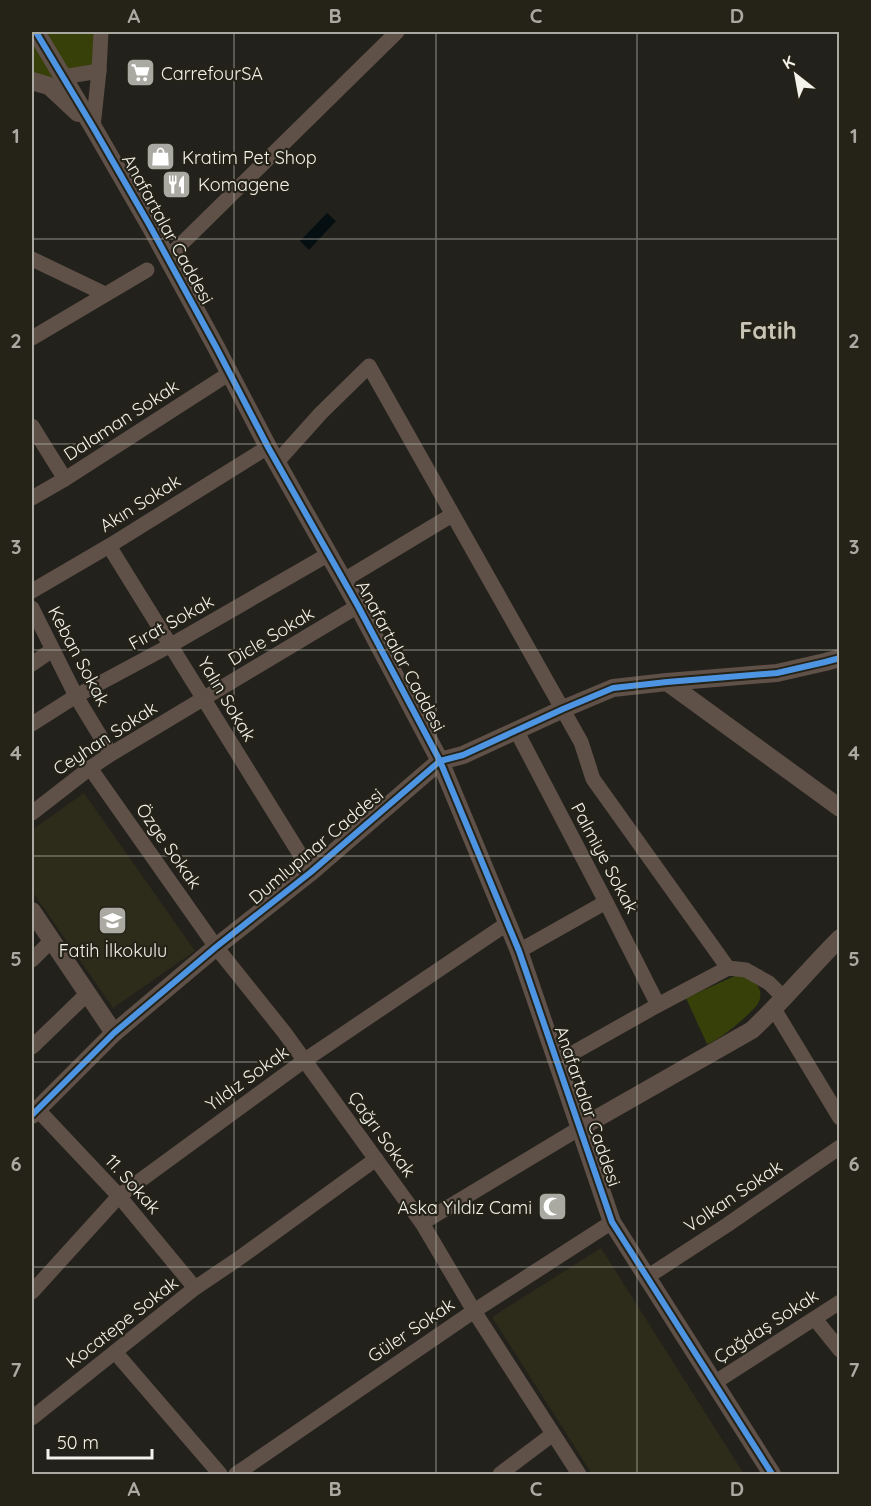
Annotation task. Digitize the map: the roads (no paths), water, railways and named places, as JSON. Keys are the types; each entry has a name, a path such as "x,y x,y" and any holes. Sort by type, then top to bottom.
{"street":[{"name":"Anafartalar Caddesi","path":"36,32 167,258 330,554 440,761 519,951 612,1222 714,1383 765,1472"},
{"path":"93,127 102,32"},
{"path":"167,258 396,32"},
{"path":"63,77 99,71"},
{"path":"32,81 49,86 93,127"},
{"path":"32,259 105,294"},
{"path":"32,338 147,270"},
{"name":"Akın Sokak","path":"32,591 273,454 321,413 369,366 452,515"},
{"name":"Dalaman Sokak","path":"32,498 230,374"},
{"path":"32,426 65,479"},
{"path":"344,580 452,515 581,742 592,779 728,968"},
{"name":"Yalın Sokak","path":"110,546 311,872"},
{"name":"Fırat Sokak","path":"32,724 76,696 171,645 330,554"},
{"name":"Dicle Sokak","path":"203,699 358,606"},
{"name":"Keban Sokak","path":"32,608 76,696 111,754"},
{"path":"32,664 52,651"},
{"name":"Dumlupınar Caddesi","path":"34,1112 114,1033 216,947 311,872 440,761 463,755 613,688 777,673 840,658"},
{"path":"668,682 840,808"},
{"name":"Ceyhan Sokak","path":"32,813 111,754 203,699"},
{"name":"Palmiye Sokak","path":"516,730 658,1005"},
{"name":"Özge Sokak","path":"90,768 216,947"},
{"path":"519,951 606,902"},
{"path":"32,911 114,1033"},
{"name":"Yıldız Sokak","path":"32,1292 119,1196 305,1060 508,923"},
{"path":"422,1223 580,1128 752,1030 840,938"},
{"path":"32,960 51,941"},
{"name":"Çağrı Sokak","path":"216,947 305,1060 422,1223 474,1311 579,1474"},
{"path":"557,1062 728,968 747,970 769,983 840,1118"},
{"path":"32,1047 87,994"},
{"name":"11. Sokak","path":"34,1112 119,1196 195,1288"},
{"name":"Volkan Sokak","path":"647,1277 840,1147"},
{"name":"Kocatepe Sokak","path":"32,1418 195,1288 376,1159"},
{"name":"Güler Sokak","path":"236,1474 474,1311 612,1222"},
{"name":"Çağdaş Sokak","path":"714,1383 840,1302"},
{"path":"815,1319 840,1350"},
{"path":"115,1352 220,1474"},
{"path":"500,1474 553,1434"}],"place":[{"name":"CarrefourSA","path":"140,73"},
{"name":"Kratim Pet Shop","path":"161,157"},
{"name":"Komagene","path":"177,184"},
{"name":"Fatih İlkokulu","path":"113,921"},
{"name":"Aska Yıldız Cami","path":"553,1207"}],"district":[{"name":"Fatih","path":"768,330"}]}
